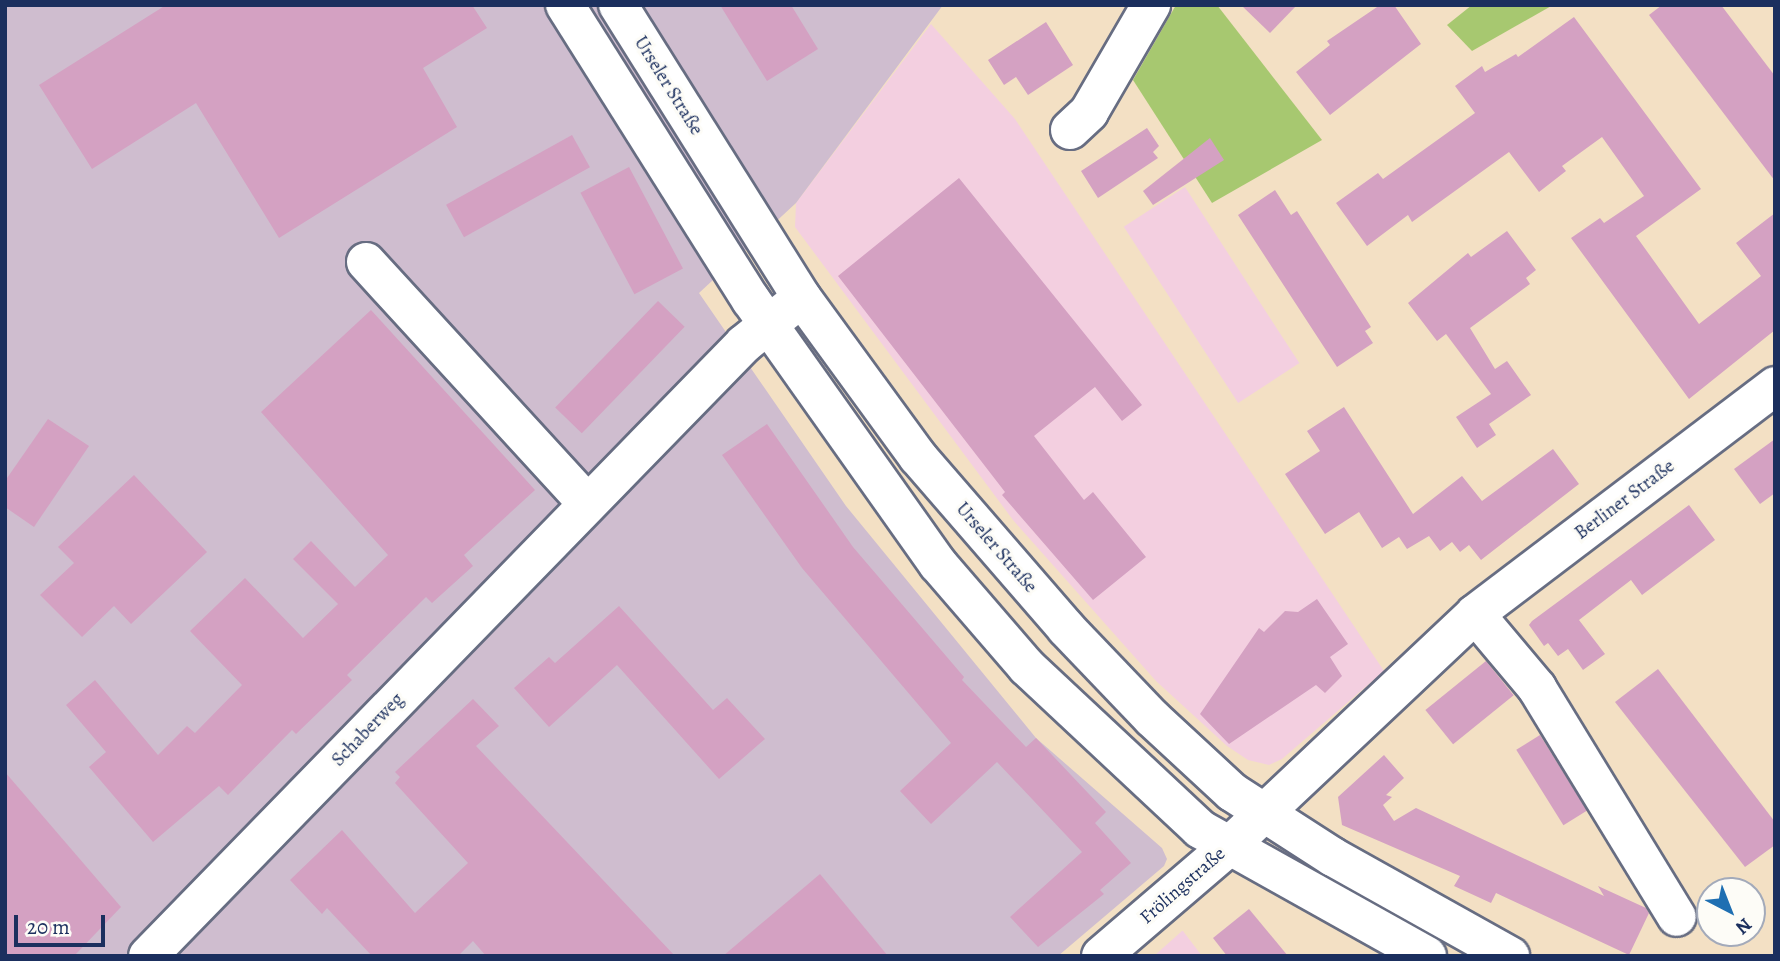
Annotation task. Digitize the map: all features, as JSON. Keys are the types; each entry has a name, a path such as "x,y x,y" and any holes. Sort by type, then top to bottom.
{"street":[{"path":"565,5 769,325 939,564 1027,667 1133,771 1227,848 1427,956"},
{"name":"Urseler Straße","path":"618,5 802,298 918,457 1002,557 1152,718 1232,792 1262,813 1510,956"},
{"path":"1070,130 1090,112 1151,5"},
{"path":"366,262 587,503"},
{"name":"Schaberweg","path":"148,956 587,503 769,325 802,298"},
{"name":"Berliner Straße","path":"1262,813 1475,614 1775,386"},
{"path":"1475,614 1537,688 1677,917"},
{"name":"Frölingstraße","path":"1101,956 1227,848 1262,813"}],"shaded area":[{"path":"5,5 943,5 796,203 699,293 846,506 1036,738 1162,848 1167,859 1164,866 1058,956 5,956"},
{"path":"931,24 1015,119 1384,671 1282,759 1269,765 1248,760 1227,746 1156,681 1013,520 795,227 796,203"},
{"path":"1185,187 1299,363 1238,403 1124,227"},
{"path":"1182,931 1202,956 1154,956"}],"green space":[{"path":"1176,5 1217,5 1322,140 1212,203 1133,80"},
{"path":"1472,5 1553,5 1472,51 1447,25"}],"building":[{"path":"166,5 472,5 487,28 423,68 457,127 279,238 196,103 92,169 39,85"},
{"path":"720,5 791,5 818,49 767,81"},
{"path":"1241,5 1297,5 1270,33"},
{"path":"1380,5 1394,5 1421,44 1330,115 1296,72 1330,45 1327,41"},
{"path":"1662,5 1721,5 1775,76 1775,181 1649,15"},
{"path":"1574,17 1701,189 1636,236 1699,324 1761,276 1736,243 1775,213 1775,330 1689,399 1571,238 1600,218 1604,223 1644,196 1602,137 1562,166 1566,171 1539,192 1509,152 1412,222 1408,215 1367,246 1336,203 1378,173 1383,179 1475,113 1455,86 1482,66 1485,72 1516,54 1518,57"},
{"path":"1046,22 1073,65 1028,95 1016,77 1004,85 988,60"},
{"path":"1147,128 1159,146 1153,152 1158,158 1098,198 1081,171"},
{"path":"572,135 590,167 464,237 446,205"},
{"path":"1210,138 1224,160 1153,205 1143,191"},
{"path":"629,167 683,269 634,294 580,193"},
{"path":"959,178 1142,405 1122,421 1095,387 1034,436 1084,500 1093,492 1146,557 1093,600 1002,495 1005,492 838,276"},
{"path":"1275,190 1291,215 1297,211 1371,327 1365,331 1373,343 1337,367 1238,215"},
{"path":"1507,231 1536,270 1526,278 1530,284 1470,328 1495,369 1507,361 1531,395 1489,424 1496,435 1477,448 1456,417 1491,394 1446,334 1437,341 1408,303 1468,253 1471,257"},
{"path":"658,301 685,327 582,433 555,407"},
{"path":"371,310 535,490 464,555 473,566 432,603 426,597 347,675 352,680 296,734 292,730 228,795 219,786 153,842 89,767 106,752 66,705 95,680 158,755 187,726 195,733 242,685 190,631 245,578 303,638 338,604 293,559 311,541 355,587 388,555 261,412"},
{"path":"1344,407 1413,514 1462,476 1482,501 1553,449 1579,484 1481,560 1469,545 1460,552 1452,542 1440,551 1429,536 1407,549 1399,537 1382,548 1359,512 1325,534 1285,474 1320,451 1307,431"},
{"path":"48,419 89,446 34,527 5,507 5,481"},
{"path":"767,424 853,547 964,677 962,680 1026,747 1036,738 1106,812 1095,823 1131,863 1100,890 1104,894 1038,947 1010,917 1082,852 997,762 931,824 900,791 951,743 802,568 722,455"},
{"path":"1775,439 1775,493 1760,504 1734,469"},
{"path":"134,475 207,552 131,624 114,606 82,637 40,595 74,563 58,547"},
{"path":"1689,505 1715,540 1642,595 1631,580 1579,620 1605,654 1583,670 1568,649 1558,656 1548,643 1544,646 1529,625 1532,621"},
{"path":"1317,599 1348,644 1330,657 1342,676 1325,693 1316,685 1229,744 1200,714 1259,628 1264,632 1285,611 1298,612"},
{"path":"619,606 713,710 727,698 765,739 719,779 617,665 549,727 514,688 549,657 555,663"},
{"path":"1486,661 1514,695 1453,744 1425,710"},
{"path":"1658,669 1775,822 1775,845 1745,867 1615,702"},
{"path":"473,699 499,726 476,746 675,956 486,956 473,941 458,956 372,956 327,908 322,914 290,880 342,830 415,913 468,863 395,783 400,777 395,772"},
{"path":"1540,735 1587,810 1563,825 1516,750"},
{"path":"1384,755 1404,778 1386,795 1392,797 1383,805 1394,821 1416,808 1604,896 1598,886 1646,908 1649,913 1629,955 1496,893 1491,903 1454,886 1460,876 1342,825 1338,797"},
{"path":"5,772 121,907 74,956 5,956"},
{"path":"820,874 888,956 723,956"},
{"path":"1249,909 1288,956 1227,956 1213,938"}]}
